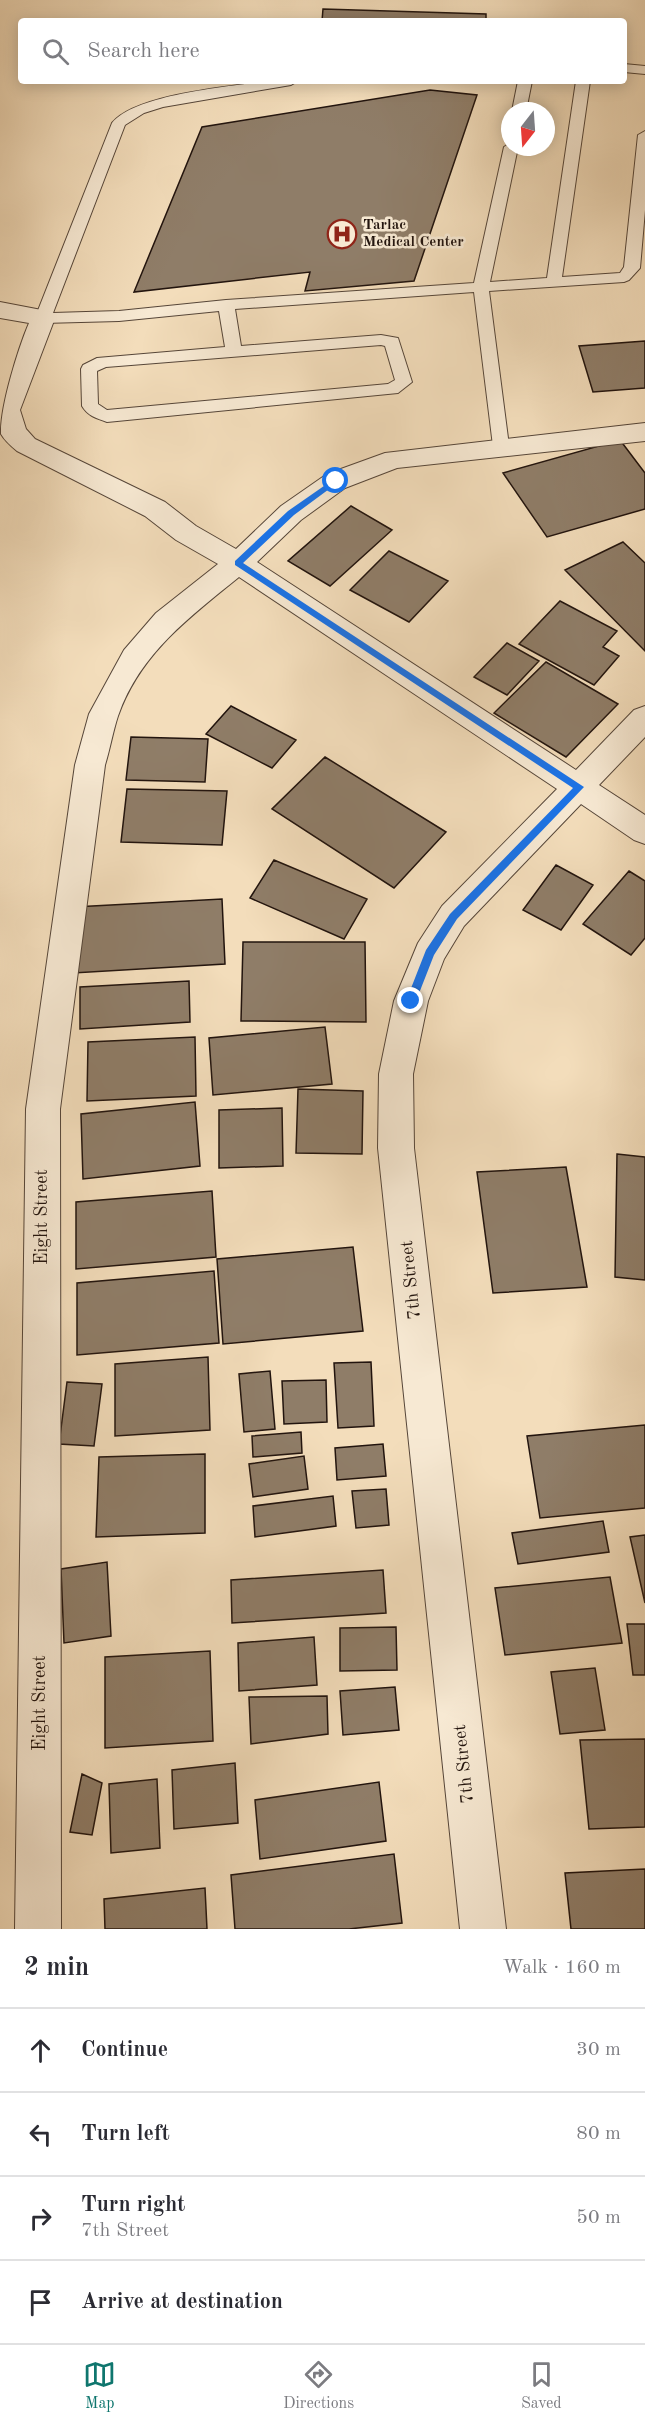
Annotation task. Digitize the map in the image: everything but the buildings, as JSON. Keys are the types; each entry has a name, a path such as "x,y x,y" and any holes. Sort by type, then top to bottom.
{"street":[{"path":"0,310 43,318 7,410 14,433 26,445 155,510 186,533 237,563 645,831"},
{"name":"Eight Street","path":"38,1929 43,1109 90,765 104,714 134,658 166,621 237,563 291,513 336,481 394,459 645,432"},
{"name":"7th Street","path":"483,1929 396,1148 396,1074 411,1001 430,953 453,916 645,718"}],"lane":[{"path":"627,68 645,70"},
{"path":"273,84 161,103 139,110 119,123 43,318 119,316 226,305 624,277 632,268 645,135"},
{"path":"521,102 524,84"},
{"path":"554,282 583,84"},
{"path":"501,446 481,287 509,156"},
{"path":"226,305 234,351"},
{"path":"381,340 392,342 404,382 392,389 107,416 97,413 90,406 89,369 94,365 102,362 234,351 381,340"}],"place":[{"name":"Tarlac Medical Center","path":"342,234"}],"route":[{"path":"336,481 291,513 237,563 580,787 453,916 430,953 411,1001"}]}
